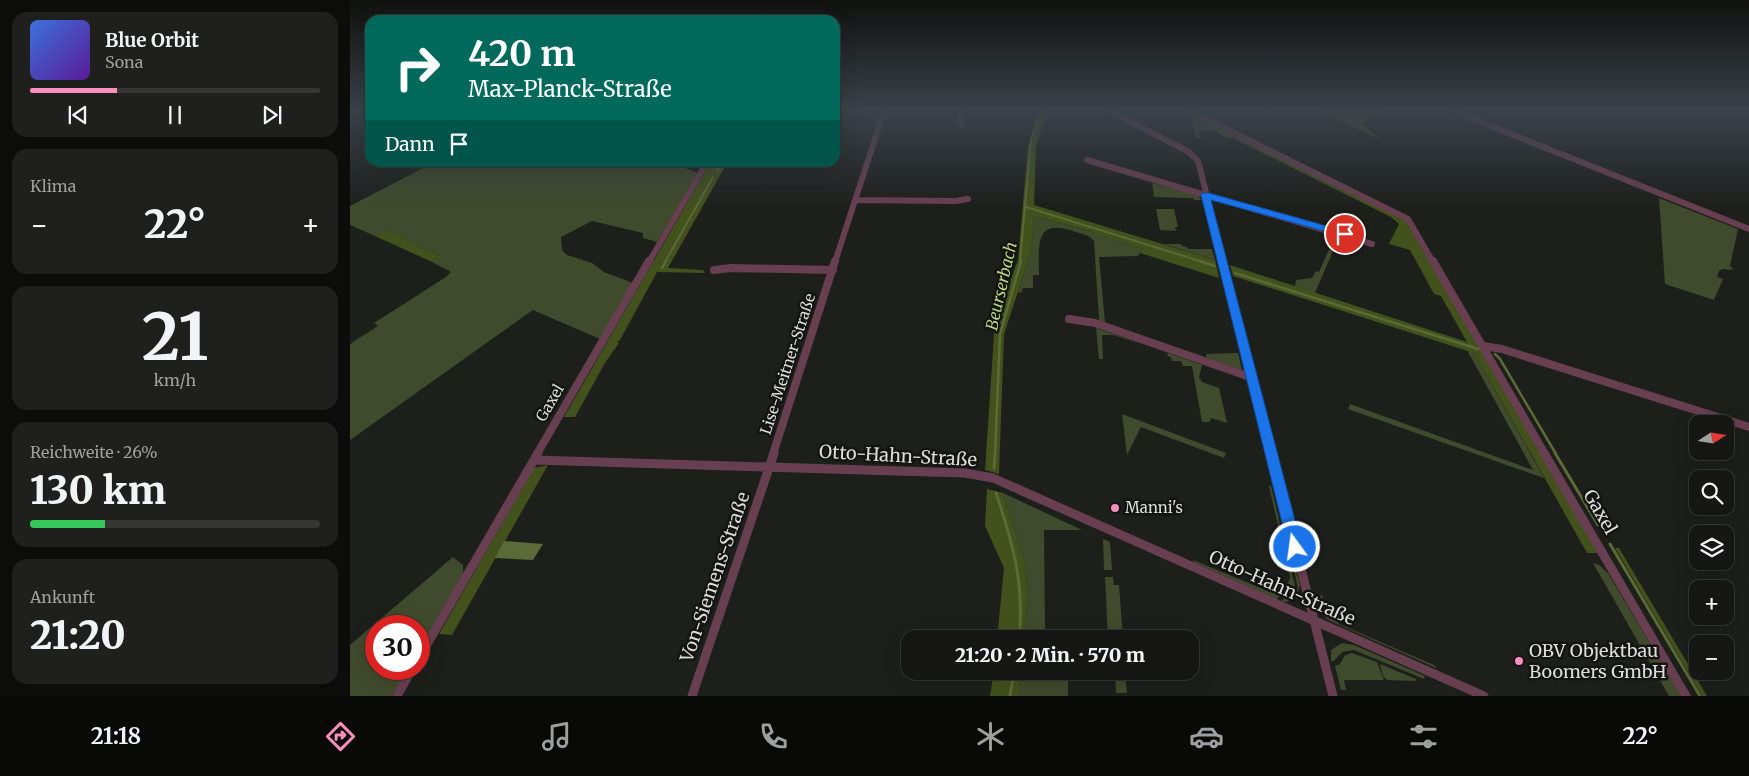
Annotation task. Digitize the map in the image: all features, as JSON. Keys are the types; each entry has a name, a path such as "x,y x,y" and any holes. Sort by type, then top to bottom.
{"street":[{"name":"Lise-Meitner-Straße","path":"769,468 874,143"},
{"path":"1171,143 1194,156 1198,161 1333,696"},
{"name":"Gaxel","path":"1256,143 1396,212 1408,220 1686,696"},
{"path":"1535,143 1749,228"},
{"path":"1087,160 1360,238 1372,244"},
{"name":"Gaxel","path":"430,639 704,167"},
{"path":"856,200 955,202 968,199"},
{"name":"Lise-Meitner-Straße","path":"714,270 731,268 833,270"},
{"path":"1069,318 1095,323 1253,378"},
{"path":"1483,346 1502,349 1749,427"},
{"name":"Otto-Hahn-Straße","path":"534,460 769,468 789,466 965,473 993,478 1484,696"},
{"name":"Von-Siemens-Straße","path":"692,696 769,468"},
{"path":"397,696 406,680"}],"shaded area":[{"path":"1029,143 1037,143 1034,205 1215,260 1219,278 1140,253 1143,249 1034,216 1031,252 1004,334 999,474 985,470 994,335 999,310 1018,260"},
{"path":"1244,143 1255,143 1392,211 1408,222 1599,550 1596,553 1587,553 1474,353 1233,276 1230,265 1467,342 1441,296 1434,294 1410,250 1389,244 1399,224 1391,217"},
{"path":"425,167 682,167 697,174 657,242 643,238 643,233 592,221 561,237 562,250 567,255 592,263 604,272 633,283 600,339 533,310 350,440 350,344 378,326 374,323 451,272 432,262 440,256 386,231 375,236 350,225 350,206"},
{"path":"708,167 725,167 668,268 703,270 705,273 657,272 620,340 617,342 619,343 605,363 575,417 564,417"},
{"path":"1152,183 1199,195 1201,200 1154,197"},
{"path":"1659,198 1738,229 1730,266 1733,268 1732,270 1723,269 1719,271 1717,277 1723,279 1714,300 1665,284"},
{"path":"1156,209 1174,209 1178,227 1175,227 1176,231 1160,230"},
{"path":"1034,216 1143,249 1138,256 1099,257 1105,322 1099,320 1094,241 1084,234 1060,228 1051,228 1045,232 1041,237 1039,245 1039,275 1033,275 1033,288 1023,288 1021,293 1018,292 1031,252"},
{"path":"386,230 440,257 432,262 375,236"},
{"path":"1332,232 1338,239 1315,293 1295,286 1296,280 1312,278 1316,271 1319,272 1332,243 1328,241 1325,235"},
{"path":"1164,244 1181,244 1188,249 1212,249 1215,260"},
{"path":"1096,328 1148,346 1113,335 1102,335 1103,359 1099,359"},
{"path":"1467,350 1474,353 1544,478 1348,409 1350,404 1533,470"},
{"path":"1168,353 1202,365 1199,377 1202,382 1219,388 1227,423 1211,418 1209,422 1202,422 1192,366 1183,366 1181,361 1172,361 1171,357 1167,356"},
{"path":"1238,353 1242,370 1207,358 1206,354"},
{"path":"1122,414 1226,453 1224,458 1141,427 1127,455"},
{"path":"548,465 452,635 439,634 534,468"},
{"path":"1269,486 1271,486 1295,586 1276,599 1193,560 1270,592 1280,591 1285,587 1290,578"},
{"path":"987,489 1003,493 1025,563 1028,596 1025,630 998,630 1004,568 985,526"},
{"path":"1003,493 1082,530 1044,530 1045,630 1025,630 1028,596 1025,563"},
{"path":"1282,517 1300,585 1296,598 1286,602 1281,601 1298,588"},
{"path":"1103,539 1110,542 1112,570 1104,570"},
{"path":"504,541 543,544 533,560 495,558"},
{"path":"1615,548 1619,548 1689,666 1689,674"},
{"path":"453,557 463,565 463,574 430,631 430,615 385,615"},
{"path":"1593,563 1599,565 1608,573 1681,696 1669,696"},
{"path":"1105,577 1113,577 1114,585 1119,585 1122,630 1108,630"},
{"path":"1313,594 1322,595 1328,613 1340,618 1339,624 1436,666 1436,668 1328,620 1318,610"},
{"path":"365,632 365,680 401,680 392,696 350,696 350,645"},
{"path":"1342,643 1354,645 1425,676 1424,679 1354,650 1342,652 1334,661 1331,661 1331,650"},
{"path":"1352,653 1377,662 1384,680 1344,680 1346,690 1341,690 1335,666 1340,664 1345,655"},
{"path":"1380,664 1416,679 1416,681 1387,680 1383,676"},
{"path":"993,680 1021,680 1019,696 990,696"},
{"path":"1021,680 1068,680 1068,696 1019,696"},
{"path":"1115,680 1126,680 1127,693 1116,693"},
{"path":"1693,680 1697,680 1707,696 1702,696"}],"waterway":[{"name":"Beurserbach","path":"1020,262 1031,143"},
{"path":"717,171 719,167"},
{"path":"665,262 713,177"},
{"path":"1026,207 1203,262"},
{"path":"662,268 666,261"},
{"name":"Beurserbach","path":"995,454 1000,334 1021,261"},
{"path":"1199,261 1215,266"},
{"path":"1235,273 1478,349"},
{"path":"1495,354 1500,359 1556,454"},
{"name":"Beurserbach","path":"994,468 995,453"},
{"path":"1555,453 1598,525"},
{"name":"Beurserbach","path":"996,493 1008,530 1016,565 1020,601 1019,630"},
{"path":"1610,544 1700,696"},
{"name":"Beurserbach","path":"1010,696 1013,680"}],"place":[{"name":"Manni's","path":"1115,508"},
{"name":"OBV Objektbau Boomers GmbH","path":"1519,661"}],"route":[{"path":"1295,547 1206,195 1345,234"}]}
